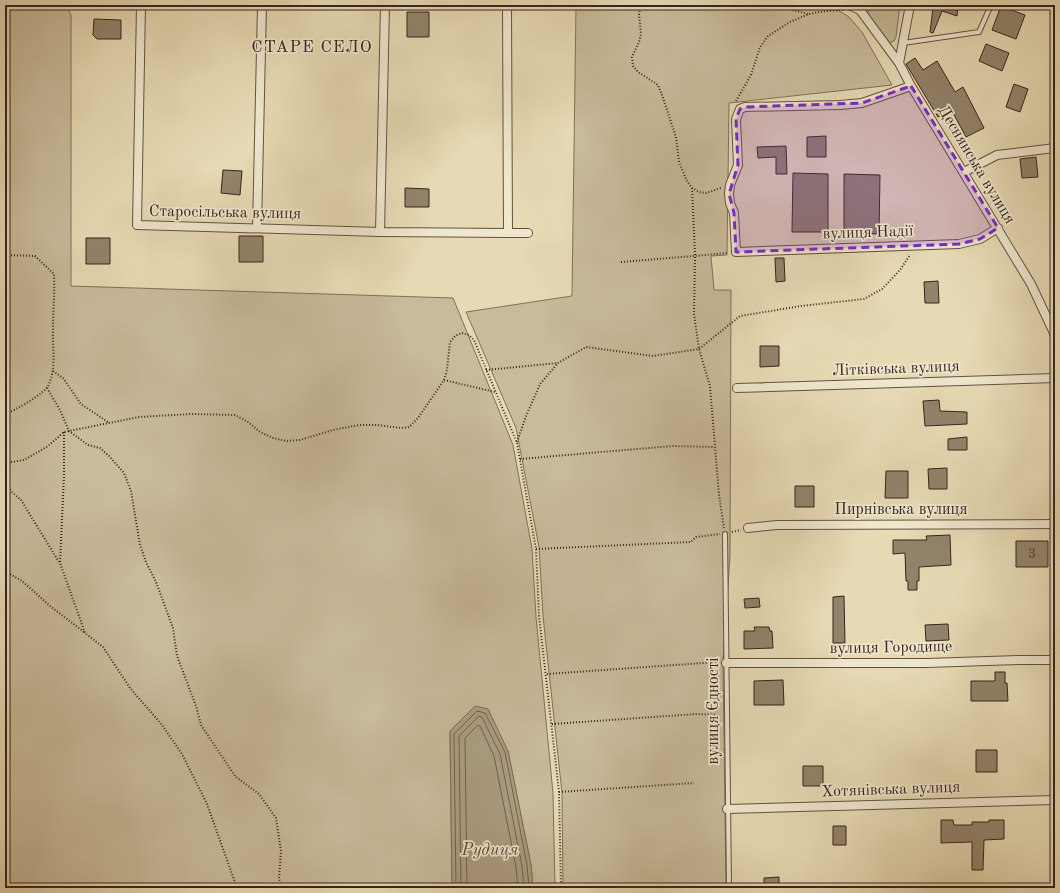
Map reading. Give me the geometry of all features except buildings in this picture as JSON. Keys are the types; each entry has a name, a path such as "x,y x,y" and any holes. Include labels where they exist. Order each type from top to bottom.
{"street":[{"name":"Старосільська вулиця","path":"141,5 137,225 380,232 528,233"},
{"path":"257,228 262,5"},
{"path":"380,232 385,5"},
{"path":"508,5 508,233"},
{"path":"849,5 858,7"},
{"path":"900,63 910,5"},
{"name":"Деснянська вулиця","path":"858,7 900,63 911,86 1031,284 1055,335"},
{"path":"736,252 734,213 730,203 730,185 738,165 736,119 738,105 745,107 840,105 862,103 911,86"},
{"path":"964,172 997,155 1055,148"},
{"name":"вулиця Надії","path":"736,252 959,244 980,239 998,228"},
{"name":"Літківська вулиця","path":"737,388 1055,378"},
{"name":"Пирнівська вулиця","path":"748,528 777,525 1055,524"},
{"name":"вулиця Городище","path":"726,662 927,663 1055,660"},
{"name":"Хотянівська вулиця","path":"727,809 1055,800"}],"lane":[{"path":"858,7 869,5"},
{"path":"903,43 979,32 991,5"},
{"name":"вулиця Єдності","path":"725,534 728,888"}],"path":[{"path":"641,5 639,14 641,34 632,56 634,66 638,72 658,85 676,137 679,162 687,181 692,188 699,192 706,193 730,185"},
{"path":"775,5 809,14"},
{"path":"738,105 751,75 760,47 768,36 790,22 809,14 858,7"},
{"path":"692,188 695,256 694,314 699,349 710,386 714,447 725,534"},
{"path":"517,443 526,416 540,384 558,363 586,347 653,356 699,349 740,316 801,306 864,299 882,289 900,270 916,246"},
{"path":"621,262 736,252"},
{"path":"5,255 35,256 54,274 55,299 53,371 47,388 16,410 5,414"},
{"path":"5,463 24,460 48,446 64,432 139,417 191,414 235,415 248,422 260,432 273,438 286,441 300,440 333,430 359,425 377,425 401,428 409,427 418,418 444,380 447,370 450,342 455,336 462,333 469,335 474,340 517,443 536,549 540,616 559,792 561,888"},
{"path":"486,370 558,363"},
{"path":"53,371 63,378 81,404 108,422"},
{"path":"444,380 495,392"},
{"path":"47,388 60,410 68,431 88,445 100,448 124,473 131,491 140,545 173,628 177,656 196,706 201,725 235,776 259,794 276,818 281,851 279,879 282,888"},
{"path":"60,563 64,476 64,432"},
{"path":"520,459 672,446 714,447"},
{"path":"5,486 21,500 60,563 85,633"},
{"path":"536,549 691,542 696,537 725,534 748,528"},
{"path":"5,570 22,581 50,606 103,647 130,688 162,725 182,754 207,804 237,888"},
{"path":"547,674 726,662"},
{"path":"552,724 697,714 726,716"},
{"path":"559,792 694,783"}],"highlighted area":[{"path":"911,86 998,228 980,239 959,244 736,252 734,213 729,194 738,165 736,119 740,109 745,107 862,103"}],"shaded area":[{"path":"5,5 66,5 71,15 71,286 453,298 513,445 532,549 536,617 553,793 555,888 533,888 531,865 508,751 450,731 452,888 5,888"},
{"path":"576,5 830,5 849,17 862,32 892,85 729,103 727,255 711,256 714,290 731,290 730,556 723,661 726,888 563,888 562,793 543,616 539,547 516,428 466,312 572,296"},
{"path":"871,5 900,5 896,37 894,41 889,43 867,14"}],"water":[{"name":"Рудиця","path":"475,706 488,709 508,751 531,865 533,888 452,888 450,731"}],"district":[{"name":"СТАРЕ СЕЛО","path":"312,47"}]}
